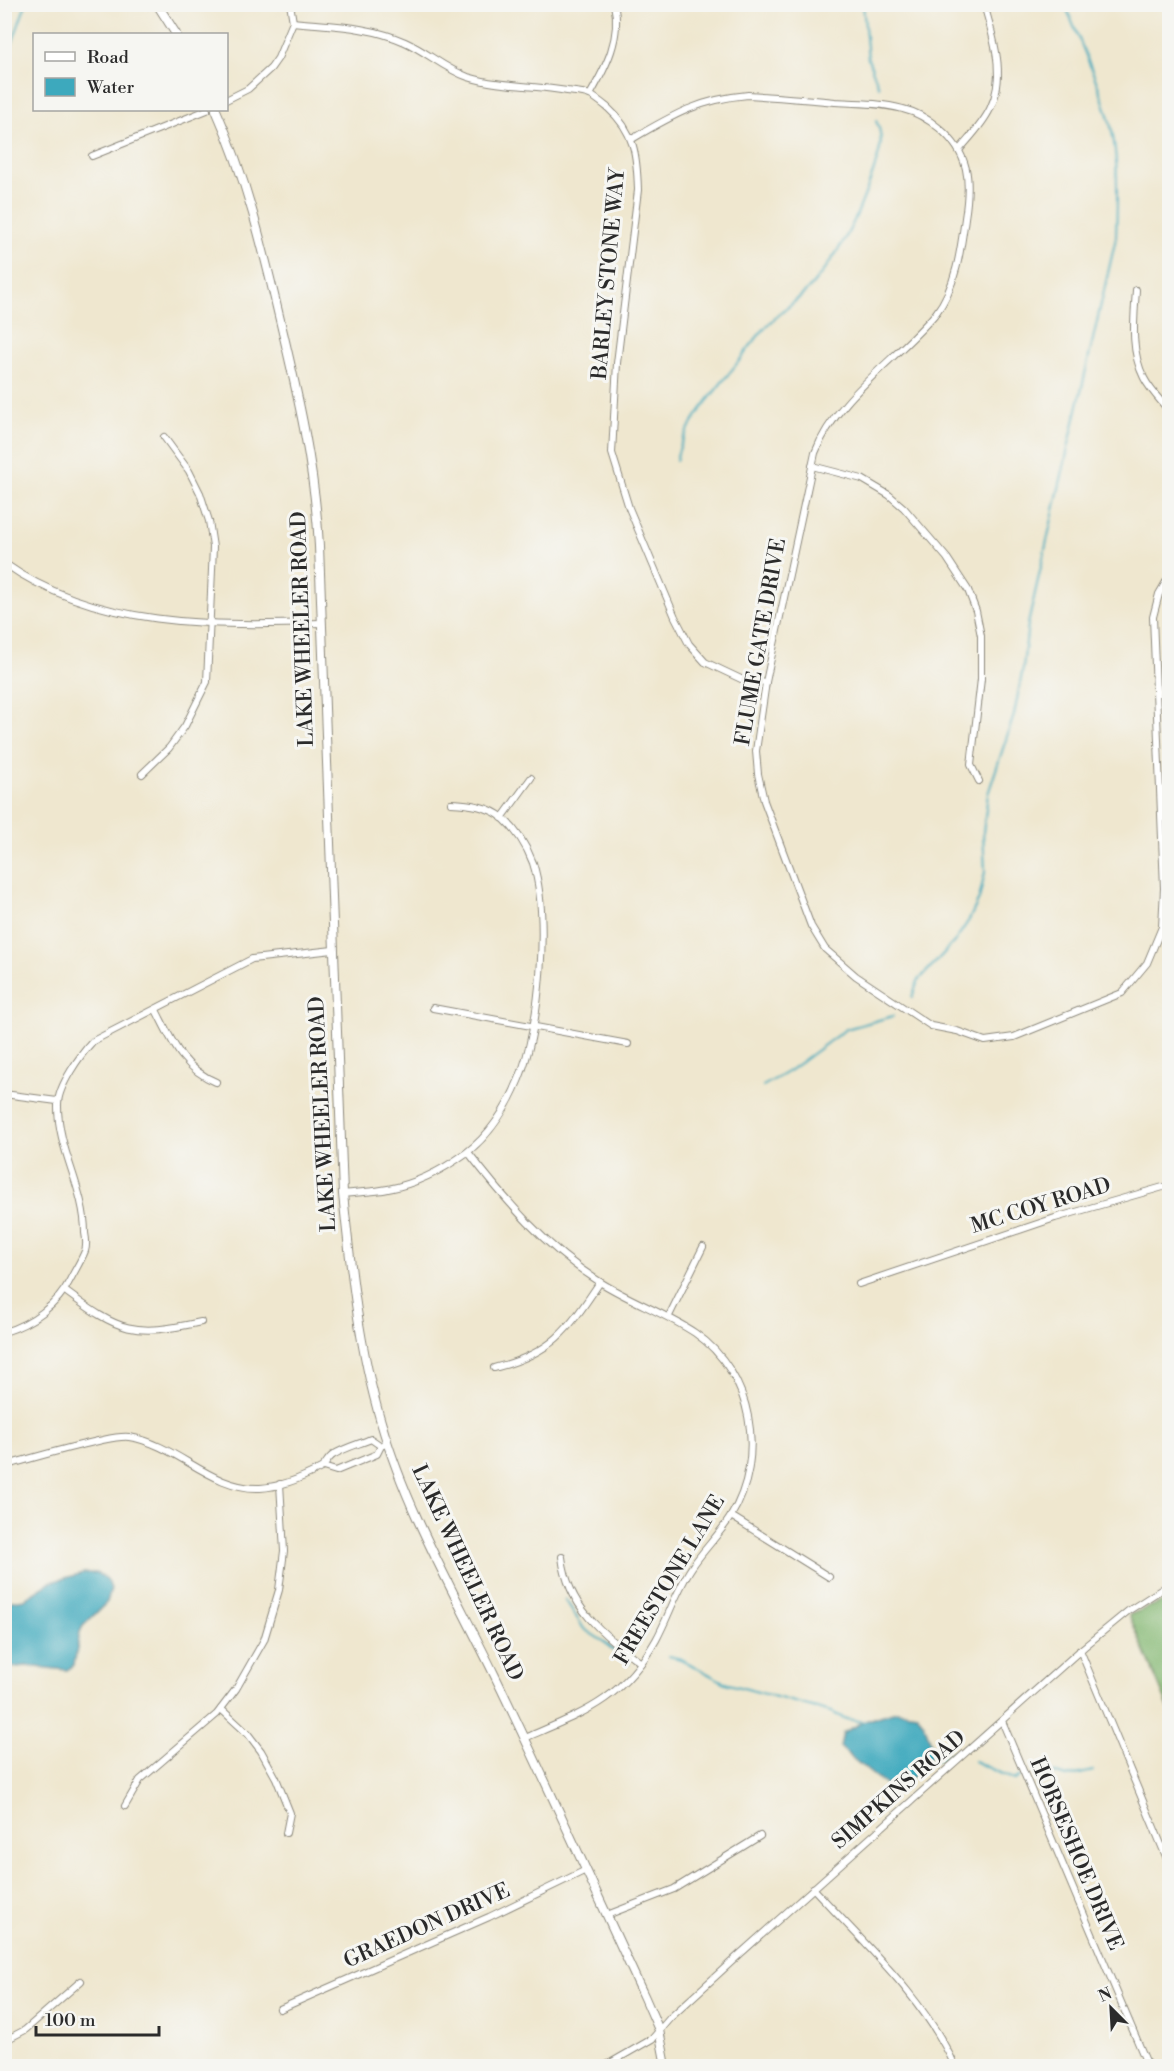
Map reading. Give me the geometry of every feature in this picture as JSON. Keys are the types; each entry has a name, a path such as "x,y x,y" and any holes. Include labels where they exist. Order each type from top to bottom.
{"street":[{"path":"157,4 175,33"},
{"path":"228,99 248,89 271,68 278,58 293,22 290,4"},
{"path":"590,95 603,72 614,41 617,25 614,4"},
{"path":"960,149 990,108 998,78 997,57 984,4"},
{"name":"BARLEY STONE WAY","path":"293,22 370,30 390,36 407,43 450,70 485,82 558,89 590,95 614,114 632,139 637,163 638,190 617,363 612,453 629,508 675,617 689,644 705,662 741,679 766,682"},
{"name":"FLUME GATE DRIVE","path":"632,139 669,117 709,100 748,95 872,104 903,109 923,116 937,126 960,149 966,166 969,182 968,201 947,294 938,310 921,330 832,420 820,438 804,496 766,682 756,751 764,801 812,926 825,949 856,976 930,1026 957,1031 985,1041 1014,1037 1122,993 1147,963 1166,912 1153,618 1159,594 1170,575"},
{"path":"92,156 204,111"},
{"name":"LAKE WHEELER ROAD","path":"216,111 246,190 270,277 294,381 313,479 320,546 343,1194 363,1349 384,1444 607,1915 659,2030 666,2067"},
{"path":"1136,290 1133,334 1137,359 1144,379 1170,412"},
{"path":"142,774 169,748 180,733 207,682 213,547 209,521 200,493 189,471 164,437"},
{"path":"812,466 862,479 889,495 904,508 947,558 968,590 976,611 981,636 981,679 971,765 979,781"},
{"path":"4,563 27,580 79,602 147,617 209,624 322,623"},
{"path":"502,818 531,778"},
{"path":"343,1194 388,1189 412,1182 438,1171 468,1152 494,1122 512,1094 520,1077 534,1027 541,937 537,880 532,862 525,845 502,818 490,810 469,804 451,803"},
{"path":"4,1332 17,1329 40,1315 65,1291 86,1249 86,1223 82,1198 61,1134 57,1101 79,1056 93,1041 252,959 333,950"},
{"path":"433,1008 628,1044"},
{"path":"156,1010 178,1053 202,1076 216,1082"},
{"path":"4,1094 57,1101"},
{"name":"FREESTONE LANE","path":"468,1152 525,1221 600,1282 669,1316 712,1346 735,1377 747,1411 751,1432 750,1463 731,1516 691,1568 641,1663 628,1680 608,1699 525,1738"},
{"name":"MC COY ROAD","path":"859,1284 1055,1218 1170,1185"},
{"path":"669,1316 703,1247"},
{"path":"494,1368 530,1356 560,1336 600,1282"},
{"path":"65,1291 114,1324 138,1331 168,1329 201,1322"},
{"path":"4,1466 84,1444 129,1437 171,1452 222,1481 254,1488 280,1484 323,1467 332,1456 371,1439 384,1444 377,1454 336,1471 323,1467"},
{"path":"125,1806 140,1780 221,1709 236,1689 264,1640 279,1590 284,1551 280,1484"},
{"path":"731,1516 829,1577"},
{"path":"562,1557 564,1572 584,1613 604,1636 641,1663"},
{"name":"SIMPKINS ROAD","path":"605,2067 652,2039 670,2018 813,1888 1080,1650 1128,1611 1170,1584"},
{"path":"1080,1650 1170,1866"},
{"path":"221,1709 248,1734 261,1751 276,1778 290,1813 286,1833"},
{"name":"HORSESHOE DRIVE","path":"1002,1721 1148,2067"},
{"path":"607,1915 674,1889 760,1836"},
{"name":"GRAEDON DRIVE","path":"280,2009 489,1917 586,1870"},
{"path":"813,1888 919,2005 946,2046 955,2067"},
{"path":"4,2041 25,2030 81,1981"}],"green space":[{"path":"1169,1599 1169,1709 1129,1615"}],"water":[{"path":"83,1573 97,1573 108,1581 111,1589 107,1602 80,1632 74,1665 67,1670 26,1666 5,1668 5,1602 25,1599 51,1582"},
{"path":"896,1711 917,1714 924,1724 933,1749 927,1765 900,1786 886,1784 840,1747 843,1733 865,1721"}],"waterway":[{"path":"4,66 26,4"},
{"path":"863,4 868,59 879,87"},
{"path":"912,997 918,981 955,941 979,899 985,872 983,832 988,794 1014,715 1028,624 1116,238 1117,171 1112,131 1097,83 1065,4"},
{"path":"676,461 685,435 711,396 762,331 807,290 840,247 860,208 878,156 881,142 876,121"},
{"path":"763,1086 789,1071 846,1029 893,1016"},
{"path":"565,1599 584,1629 604,1642 629,1664"},
{"path":"669,1656 681,1659 725,1683 831,1712 846,1719 866,1722"},
{"path":"924,1764 927,1765 955,1751"},
{"path":"974,1761 1015,1780 1020,1776"},
{"path":"1035,1767 1066,1777 1093,1771"}]}
